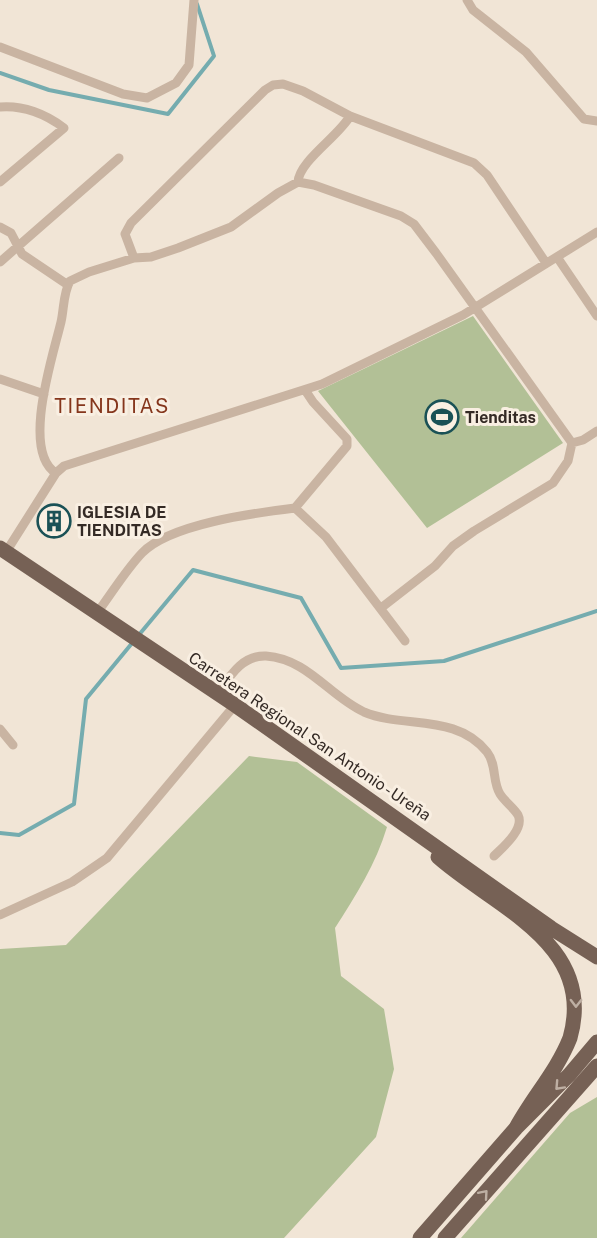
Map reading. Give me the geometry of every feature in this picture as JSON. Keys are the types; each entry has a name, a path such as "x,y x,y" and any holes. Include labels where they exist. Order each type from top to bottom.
{"main road":[{"name":"Carretera Regional San Antonio - Ureña","path":"3,550 218,693 414,829 551,928 597,957"},
{"path":"414,829 423,843 464,879 545,934 558,949 572,976 577,1007 569,1041 516,1128"},
{"path":"420,1238 516,1128 556,1089 597,1042"},
{"path":"446,1238 597,1066"},
{"path":"567,1100 597,1083"}],"street":[{"path":"0,46 123,94 147,98 176,83 189,64 194,0"},
{"path":"467,0 473,10 526,52 584,119 597,121"},
{"path":"134,258 125,234 131,223 266,90 273,85 283,84 303,91 350,116 474,163 487,175 546,263"},
{"path":"0,107 21,108 52,118 64,128 0,182"},
{"path":"298,182 299,176 308,163 345,125 350,116"},
{"path":"0,262 119,158"},
{"path":"56,473 47,468 41,454 44,394 68,285 75,278 134,258 151,257 231,227 278,193 298,182 314,185 401,216 414,224 572,443 568,461 553,483 453,546 435,566 381,608"},
{"path":"0,227 11,233 22,254 68,285"},
{"path":"3,550 56,473 75,460 322,384 475,308 597,232"},
{"path":"557,257 597,316"},
{"path":"0,379 44,394"},
{"path":"97,613 142,553 166,536 243,516 295,508 347,446 347,439 305,390"},
{"path":"572,443 584,440 597,431"},
{"path":"295,508 326,537 405,641"},
{"path":"218,693 239,666 255,657 267,656 303,668 350,704 366,713 439,724 464,733 488,754 494,768 497,787 518,815 518,827 494,856"},
{"path":"0,915 72,882 106,858 235,705"},
{"path":"0,729 13,745"}],"green space":[{"name":"Tienditas","path":"473,316 563,443 427,528 318,391"},
{"path":"249,756 297,762 387,827 371,867 335,928 341,976 384,1009 394,1069 376,1137 284,1238 0,1238 0,949 66,945"},
{"path":"597,1097 597,1238 461,1238 570,1113"}],"building":[{"name":"IGLESIA DE TIENDITAS","path":"50,504 71,516 57,538 37,526"}],"waterway":[{"path":"0,73 49,90 168,114 214,56 197,4"},
{"path":"138,636 193,570 301,598 341,668 444,661 597,611"},
{"path":"0,833 19,835 74,804 86,699 133,642"}],"place":[{"name":"Tienditas","path":"442,417"},
{"name":"IGLESIA DE TIENDITAS","path":"54,521"}],"district":[{"name":"TIENDITAS","path":"112,406"}]}
